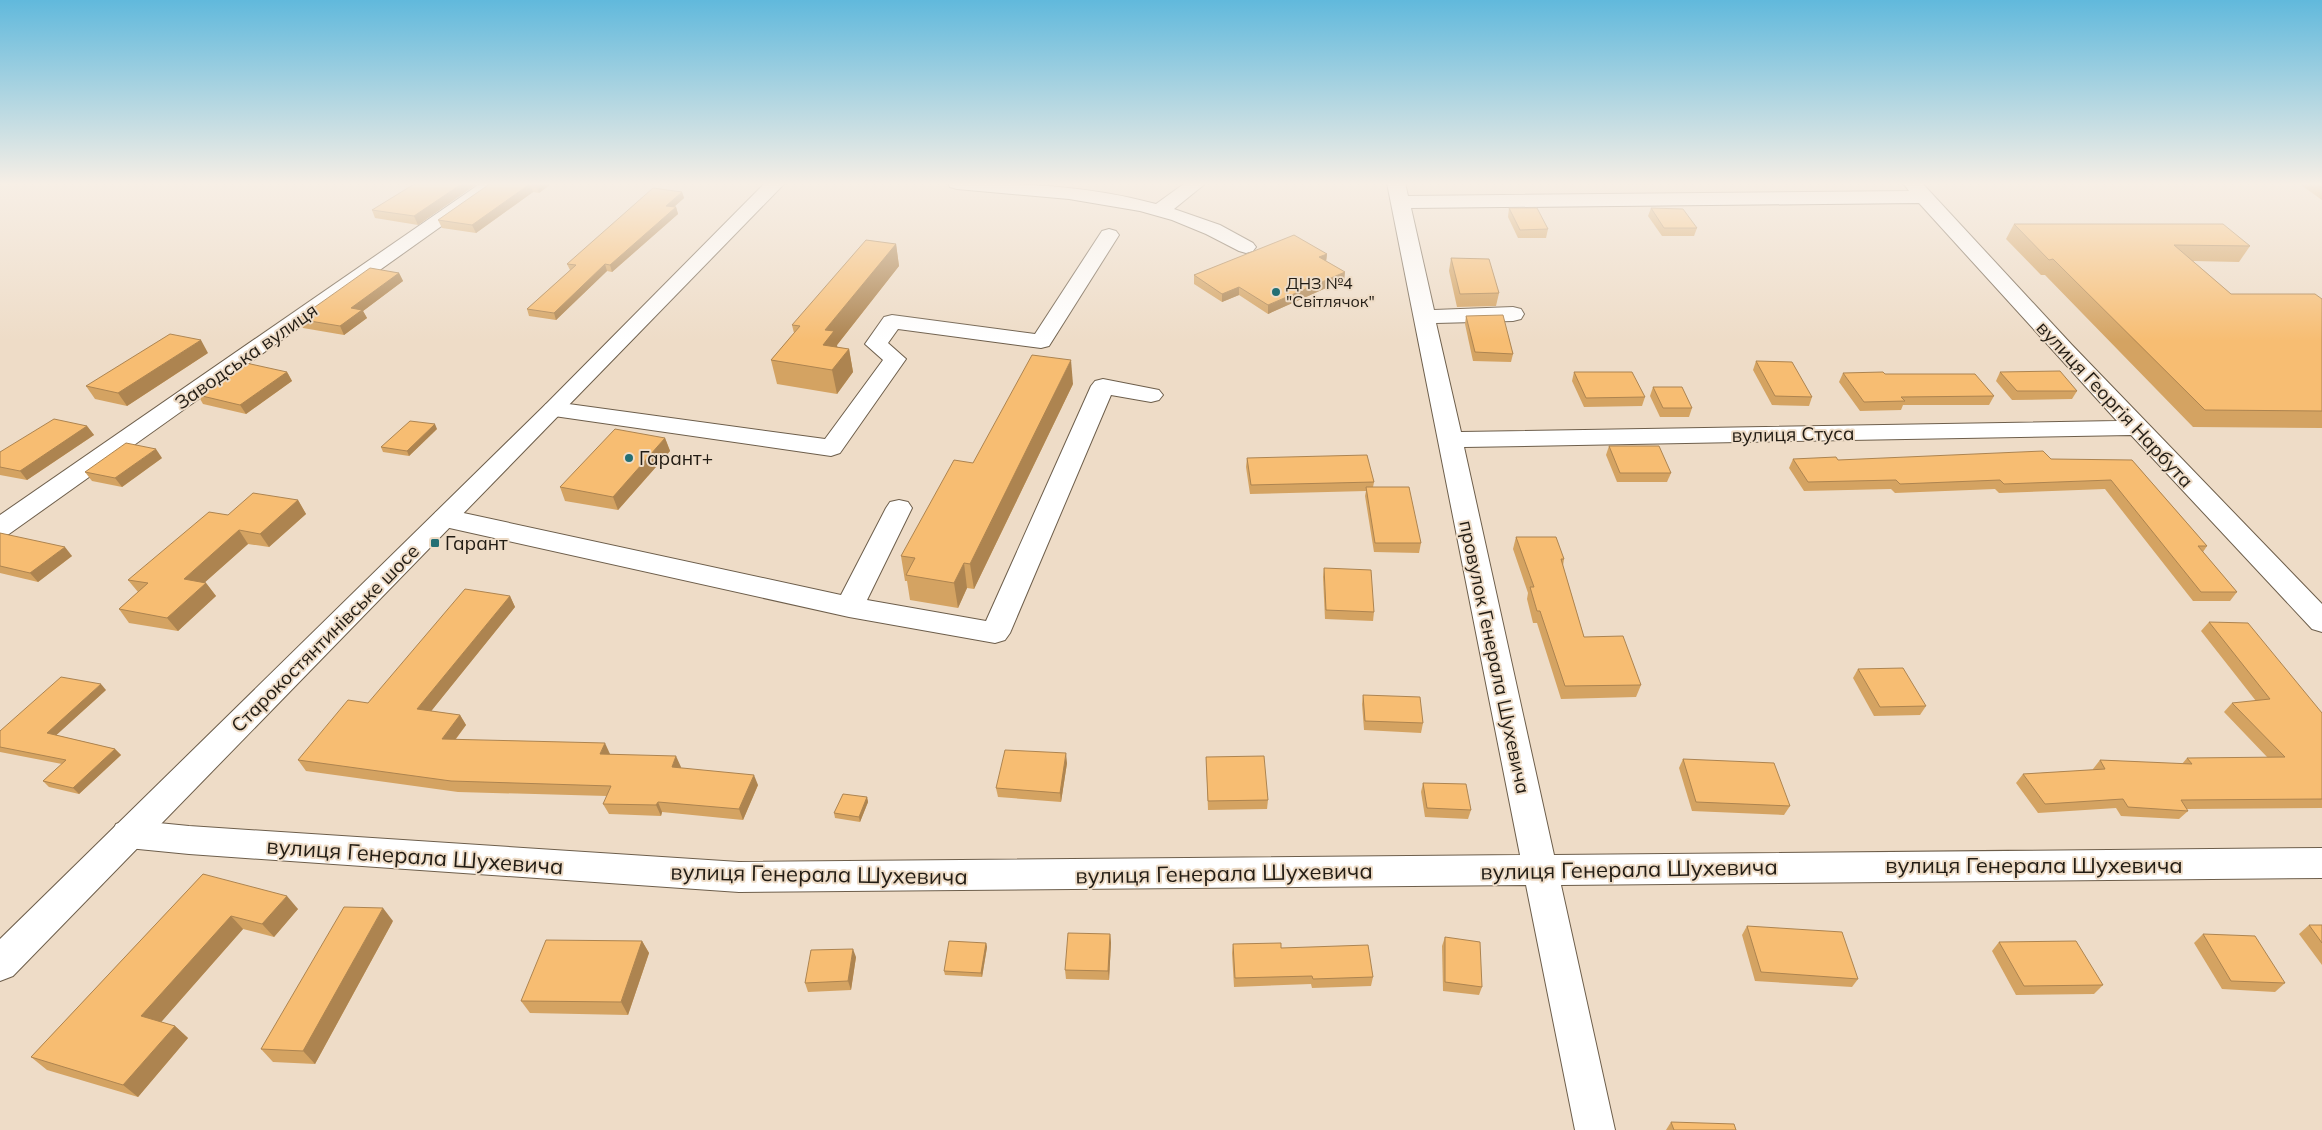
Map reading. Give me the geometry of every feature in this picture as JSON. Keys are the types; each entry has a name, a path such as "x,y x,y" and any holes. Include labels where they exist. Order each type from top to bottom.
{"street":[{"name":"Заводська вулиця","path":"0,528 418,236"},
{"name":"Старокостянтинівське шосе","path":"0,964 724,236"},
{"path":"554,409 831,448 895,358 876,344 892,322 1041,341 1109,236"},
{"path":"1225,236 1246,248"},
{"name":"провулок Генерала Шухевича","path":"1407,236 1595,1130"},
{"name":"вулиця Георгія Нарбута","path":"1960,236 2137,428 2322,622"},
{"path":"1424,317 1512,314"},
{"path":"445,518 849,608 995,632 1103,386 1151,395"},
{"name":"вулиця Стуса","path":"1450,440 2137,428"},
{"path":"849,608 899,508"},
{"name":"вулиця Генерала Шухевича","path":"128,834 198,841 739,877 2322,863"}],"building":[{"path":"599,236 643,236 610,265 605,264 554,313 527,309 576,265 567,264"},
{"path":"1292,236 1327,254 1319,257 1345,272 1268,305 1239,287 1222,294 1194,275"},
{"path":"2025,236 2237,236 2250,246 2174,245 2231,294 2315,294 2322,299 2322,411 2205,410 2053,259 2049,260"},
{"path":"866,240 896,244 825,330 834,331 823,345 849,349 832,370 771,360 800,326 792,325"},
{"path":"1451,258 1489,259 1499,293 1460,294"},
{"path":"370,268 399,273 351,308 362,310 340,326 298,319"},
{"path":"1503,315 1513,354 1475,352 1466,316"},
{"path":"170,334 201,340 118,393 86,386"},
{"path":"1032,355 1071,360 970,564 964,563 954,583 906,575 915,558 901,556 954,460 973,463"},
{"path":"1756,361 1792,362 1812,397 1775,396"},
{"path":"246,363 287,372 240,405 198,395"},
{"path":"2060,371 2077,391 2017,391 2000,372"},
{"path":"1574,372 1632,372 1645,397 1586,398"},
{"path":"1883,372 1885,374 1975,374 1994,396 1901,397 1905,401 1864,402 1843,373"},
{"path":"1653,387 1682,387 1692,408 1663,408"},
{"path":"54,419 87,426 20,471 0,467 0,452"},
{"path":"410,421 435,424 407,451 381,447"},
{"path":"615,429 665,438 613,497 560,487"},
{"path":"126,443 156,449 115,478 85,472"},
{"path":"1609,446 1659,446 1671,473 1620,473"},
{"path":"2043,451 2051,459 2132,460 2207,546 2198,546 2237,592 2201,592 2111,480 2004,484 2000,480 1900,484 1896,480 1808,482 1793,459 1836,457 1838,460"},
{"path":"1367,455 1374,482 1251,485 1247,458"},
{"path":"1366,487 1409,487 1421,543 1375,543"},
{"path":"253,493 298,500 260,534 239,530 184,579 206,583 167,618 119,609 148,583 128,580 209,512 228,515"},
{"path":"0,533 65,547 30,573 0,566"},
{"path":"1516,537 1556,537 1564,559 1561,559 1584,637 1623,636 1641,685 1565,686 1540,611 1537,611 1530,587 1534,587"},
{"path":"1324,568 1371,570 1374,612 1326,610"},
{"path":"465,589 510,596 417,709 460,715 442,739 605,743 600,754 676,756 672,767 754,775 739,809 658,802 656,805 603,804 611,786 451,781 298,760 348,700 368,703"},
{"path":"2209,622 2248,623 2322,713 2322,799 2181,800 2188,811 2128,807 2123,799 2045,804 2023,774 2105,769 2100,760 2192,764 2187,758 2285,757 2232,703 2270,699"},
{"path":"1903,668 1926,706 1880,707 1858,669"},
{"path":"61,677 101,684 47,733 115,749 73,788 43,781 66,760 0,747 0,731"},
{"path":"1363,695 1420,697 1423,723 1365,721"},
{"path":"1005,750 1066,753 1060,793 996,788"},
{"path":"1264,756 1268,800 1208,801 1206,757"},
{"path":"1683,759 1774,763 1790,806 1696,802"},
{"path":"1423,783 1466,784 1471,810 1427,808"},
{"path":"843,794 867,797 859,817 834,813"},
{"path":"203,874 287,896 262,924 231,916 141,1016 175,1026 123,1085 31,1057"},
{"path":"344,907 383,908 303,1051 261,1049"},
{"path":"2309,925 2322,925 2322,943"},
{"path":"1747,926 1842,932 1858,979 1761,972"},
{"path":"1068,933 1110,934 1108,971 1065,970"},
{"path":"2203,934 2255,936 2285,983 2231,981"},
{"path":"1445,937 1480,942 1482,987 1445,982"},
{"path":"546,940 642,941 621,1002 521,1001"},
{"path":"949,941 986,943 981,973 944,971"},
{"path":"2076,941 2103,985 2024,986 1999,942"},
{"path":"1281,943 1281,948 1368,945 1373,977 1313,979 1312,976 1235,978 1233,944"},
{"path":"853,949 848,981 805,983 811,950"},
{"path":"1671,1122 1734,1124 1736,1130 1674,1130"}],"place":[{"name":"ДНЗ №4 \"Світлячок\"","path":"1276,292"},
{"name":"Гарант+","path":"629,458"},
{"name":"Гарант","path":"435,543"}]}
